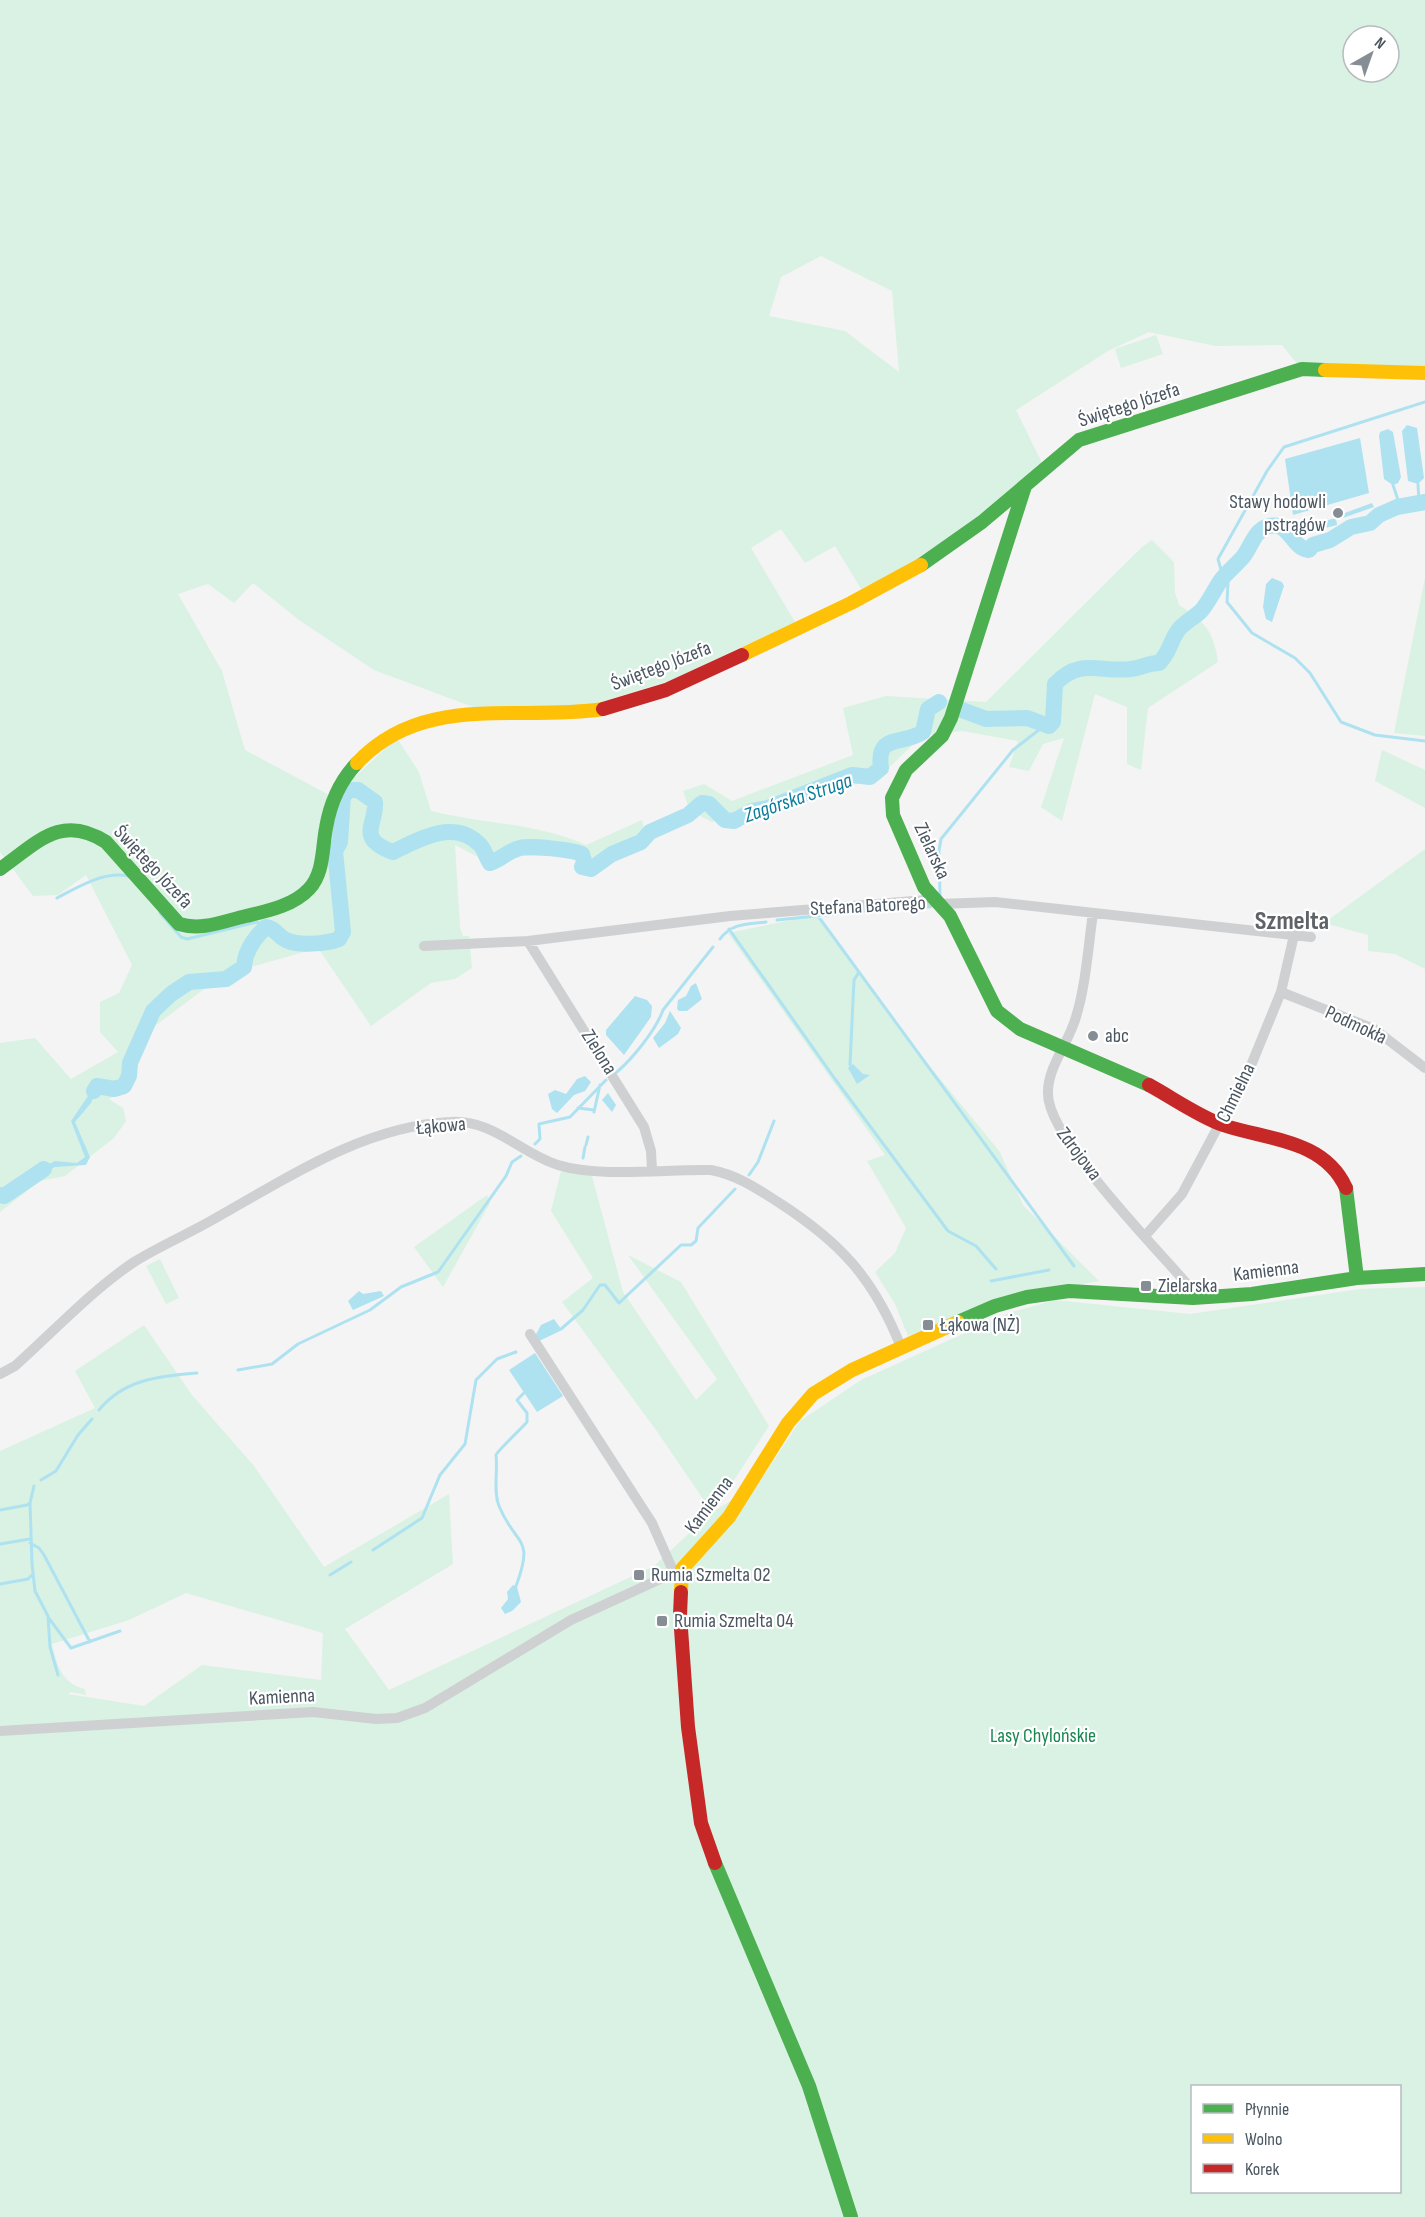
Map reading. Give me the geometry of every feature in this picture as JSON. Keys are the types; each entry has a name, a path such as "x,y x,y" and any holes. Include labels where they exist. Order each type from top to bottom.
{"street":[{"name":"Świętego Józefa","path":"0,869 42,839 58,831 81,828 93,832 106,842 178,924 202,926 276,908 302,894 319,872 331,803 346,774 395,733 431,719 475,710 550,712 613,707 680,684 861,598 911,570 950,546 1026,486 1079,440 1302,369 1425,373"},
{"name":"Zielarska","path":"1026,486 951,718 942,736 906,770 896,786 892,798 893,815 924,887 950,916 997,1011 1020,1029 1132,1076 1221,1124 1309,1148 1326,1160 1341,1177 1348,1194 1357,1278"},
{"name":"Stefana Batorego","path":"424,946 528,941 669,922 818,907 926,900 938,904 995,902 1311,937"},
{"name":"Zdrojowa","path":"1093,913 1083,988 1076,1019 1050,1076 1048,1094 1057,1126 1066,1143 1187,1284 1193,1298"},
{"name":"Chmielna","path":"1145,1236 1182,1194 1252,1063 1281,992 1294,935"},
{"name":"Zielona","path":"528,941 639,1117 651,1151 652,1170"},
{"name":"Podmokła","path":"1281,992 1374,1029 1425,1068"},
{"name":"Łąkowa","path":"0,1374 15,1366 91,1296 134,1263 288,1177 388,1132 450,1122 474,1123 557,1164 587,1170 711,1170 730,1174 790,1210 844,1251 865,1278 890,1320 901,1347"},
{"name":"Kamienna","path":"0,1731 313,1713 376,1719 397,1718 425,1708 571,1620 678,1571 729,1517 788,1423 804,1403 825,1386 901,1347 995,1306 1042,1294 1089,1290 1193,1298 1252,1294 1357,1278 1425,1274"},
{"path":"530,1334 652,1523 678,1571 687,1716 693,1777 701,1823 809,2086 851,2217"}],"green space":[{"path":"0,0 1425,0 1425,370 1299,366 1282,345 1215,346 1149,332 1108,351 1016,410 1043,465 950,540 905,568 861,589 835,546 805,563 781,529 751,548 795,622 672,680 591,705 473,707 374,670 299,620 253,583 234,603 208,584 178,594 222,671 245,750 333,797 397,738 419,772 431,811 548,832 586,845 642,820 644,828 625,852 590,865 569,856 514,856 504,865 487,868 478,857 455,845 460,928 463,936 469,936 472,968 455,979 431,983 371,1026 318,948 223,975 144,1034 134,1083 109,1099 123,1108 126,1121 114,1138 65,1176 40,1181 0,1212 0,1043 35,1038 71,1079 118,1052 100,1032 100,1002 119,993 132,965 86,875 58,895 33,896 0,852","holes":["821,256 892,291 899,372 845,331 769,316 781,277"]},
{"path":"1156,335 1163,354 1121,368 1115,349"},
{"path":"1152,540 1174,562 1175,593 1179,605 1196,616 1207,628 1214,643 1218,662 1148,708 1141,770 1127,764 1127,707 1095,694 1062,821 1041,807 1064,738 1043,744 1029,771 1009,767 1018,741 962,731 922,736 878,778 712,822 690,811 683,791 704,784 732,801 853,755 843,708 886,696 986,702 1142,547"},
{"path":"1425,578 1425,736 1394,733"},
{"path":"1382,750 1425,770 1425,808 1375,781"},
{"path":"1425,849 1425,969 1395,954 1368,951 1368,935 1324,923"},
{"path":"816,915 900,1030 1000,1152 1023,1205 1099,1281 994,1301 908,1336 895,1304 875,1272 895,1253 906,1228 867,1161 885,1155 728,933"},
{"name":"Lasy Chylońskie","path":"561,1171 592,1176 623,1292 696,1400 717,1379 628,1255 681,1282 769,1426 714,1511 758,1484 800,1421 861,1380 1009,1313 1055,1300 1190,1314 1360,1289 1425,1287 1425,2217 0,2217 0,1451 95,1408 75,1371 144,1325 192,1395 254,1466 324,1567 449,1494 453,1564 345,1629 389,1690 654,1566 712,1512 656,1430 562,1302 593,1278 551,1211","holes":["186,1593 323,1633 321,1680 202,1665 144,1706 68,1694 71,1692 86,1695 85,1689 71,1683 66,1678 56,1659 52,1644 129,1620"]},
{"path":"487,1195 490,1203 443,1287 414,1247"},
{"path":"160,1259 179,1298 166,1304 146,1266"}],"water":[{"path":"1407,425 1417,428 1424,478 1418,484 1408,481 1402,431"},
{"path":"1388,429 1393,432 1401,477 1398,483 1393,485 1384,479 1379,436 1380,432"},
{"path":"1360,438 1369,493 1293,515 1285,459"},
{"path":"1372,503 1374,507 1343,518 1342,514"},
{"path":"1336,518 1337,525 1302,534 1301,527"},
{"path":"1272,578 1282,582 1284,586 1272,622 1266,619 1263,607 1266,584"},
{"path":"696,983 702,999 687,1011 679,1011 677,1009 678,1000 686,996 691,986"},
{"path":"635,996 647,1000 652,1006 651,1017 624,1055 606,1035 606,1030"},
{"path":"670,1011 681,1028 678,1034 659,1048 653,1038 665,1023"},
{"path":"853,1064 863,1074 870,1075 857,1084 848,1068"},
{"path":"585,1076 591,1082 585,1091 574,1095 557,1113 552,1109 548,1094 555,1090 566,1094 577,1079"},
{"path":"97,1083 114,1086 114,1091 97,1089 91,1103 75,1122 90,1157 86,1165 55,1167 27,1182 24,1178 55,1161 77,1163 85,1157 71,1121"},
{"path":"608,1093 616,1105 612,1112 602,1100"},
{"path":"359,1291 363,1294 381,1291 384,1296 353,1310 348,1301"},
{"path":"554,1319 561,1329 538,1340 535,1336 541,1325"},
{"path":"535,1353 563,1396 537,1412 509,1370"},
{"path":"513,1585 517,1587 521,1602 505,1614 501,1608 508,1599 507,1592"}],"waterway":[{"path":"1425,402 1284,447 1267,471 1218,559 1223,577 1228,582 1227,602 1252,633 1295,658 1310,673 1341,722 1375,735 1425,741"},
{"path":"1418,484 1419,502"},
{"path":"1393,485 1400,506"},
{"name":"Zagórska Struga","path":"962,710 986,719 1027,718 1049,726 1053,722 1055,684 1064,676 1082,668 1120,670 1159,663 1179,629 1207,604 1221,580 1243,557 1257,534 1264,528 1282,527 1298,545 1309,550 1313,545 1330,540 1351,527 1370,523 1379,515 1397,507 1425,502"},
{"name":"Zagórska Struga","path":"94,1091 97,1086 114,1089 124,1086 129,1076 130,1063 153,1011 171,994 189,982 226,979 244,967 251,945 266,927 291,942 305,944 339,939 343,932 335,851 340,842 343,796 349,790 358,790 375,802 371,836 381,847 393,852 435,834 458,833 468,836 480,845 490,863 525,847 582,854 584,861 582,867 591,869 612,854 641,842 650,832 688,815 702,803 709,804 725,820 734,821 752,811 768,808 852,775 870,777 881,768 880,757 886,745 923,732 928,709 939,702"},
{"path":"940,896 941,839 1013,750 1044,726"},
{"path":"57,898 101,878 128,876"},
{"path":"880,909 930,907"},
{"path":"853,912 875,910"},
{"path":"160,913 181,937 187,939 257,922 266,927"},
{"path":"777,920 845,913"},
{"path":"818,916 1074,1266"},
{"path":"720,939 735,927 766,922"},
{"path":"729,929 835,1079 948,1231 976,1246 996,1269"},
{"path":"617,1072 643,1043 663,1010 713,947"},
{"path":"850,1065 854,980 859,972"},
{"path":"535,1144 540,1139 539,1124 570,1117 606,1080"},
{"path":"594,1112 600,1085"},
{"path":"578,1108 594,1110"},
{"path":"749,1175 758,1162 774,1121"},
{"path":"586,1145 588,1137"},
{"path":"583,1158 585,1147"},
{"path":"238,1370 272,1364 298,1344 370,1310 401,1287 438,1272 506,1176 512,1162 521,1156"},
{"name":"Zagórska Struga","path":"0,1195 4,1196 44,1169"},
{"path":"538,1340 561,1329 583,1310 600,1285 605,1285 619,1303 681,1245 691,1245 696,1241 698,1228 735,1189"},
{"path":"991,1281 1049,1270"},
{"path":"373,1550 422,1518 440,1475 465,1444 476,1380 497,1359 516,1352"},
{"path":"99,1410 131,1385 156,1378 197,1373"},
{"path":"516,1586 524,1558 523,1550 497,1500 496,1455 527,1422 527,1413 517,1400 524,1393"},
{"path":"41,1480 56,1471 78,1435 92,1419"},
{"path":"0,1510 30,1503 34,1486"},
{"path":"30,1503 35,1591 48,1616 50,1647 58,1675"},
{"path":"0,1544 30,1539"},
{"path":"30,1543 39,1548 44,1555 90,1642"},
{"path":"330,1575 351,1562"},
{"path":"0,1584 28,1579 32,1575"},
{"path":"48,1617 71,1648 120,1631"}],"traffic: fast":[{"path":"921,565 982,522 1079,440 1302,369 1325,370"},
{"path":"1025,486 951,718 942,736 906,770 892,798 893,815 924,887 950,916 997,1011 1020,1029 1149,1085"},
{"path":"0,869 38,841 62,831 76,830 106,842 179,924 205,926 271,910 303,895 314,883 322,860 330,810 341,785 357,763"},
{"path":"1346,1188 1357,1278"},
{"path":"958,1322 995,1306 1027,1297 1069,1291 1193,1298 1252,1294 1357,1278 1425,1274"},
{"path":"715,1863 809,2086 851,2217"}],"traffic: slow":[{"path":"1325,370 1425,373"},
{"path":"742,655 851,603 921,565"},
{"path":"357,763 383,741 411,726 441,718 473,714 603,709"},
{"path":"681,1592 682,1569 729,1517 788,1423 813,1394 852,1370 958,1322"}],"traffic: jam":[{"path":"603,709 666,690 742,655"},
{"path":"1149,1085 1195,1112 1223,1125 1309,1150 1336,1172 1346,1188"},
{"path":"681,1592 680,1615 688,1727 701,1823 715,1863"}],"place":[{"name":"Stawy hodowli pstrągów","path":"1338,513"},
{"name":"abc","path":"1093,1036"},
{"name":"Zielarska","path":"1146,1286"},
{"name":"Łąkowa (NŻ)","path":"928,1325"},
{"name":"Rumia Szmelta 02","path":"639,1575"},
{"name":"Rumia Szmelta 04","path":"662,1621"}],"district":[{"name":"Szmelta","path":"1292,921"}]}
